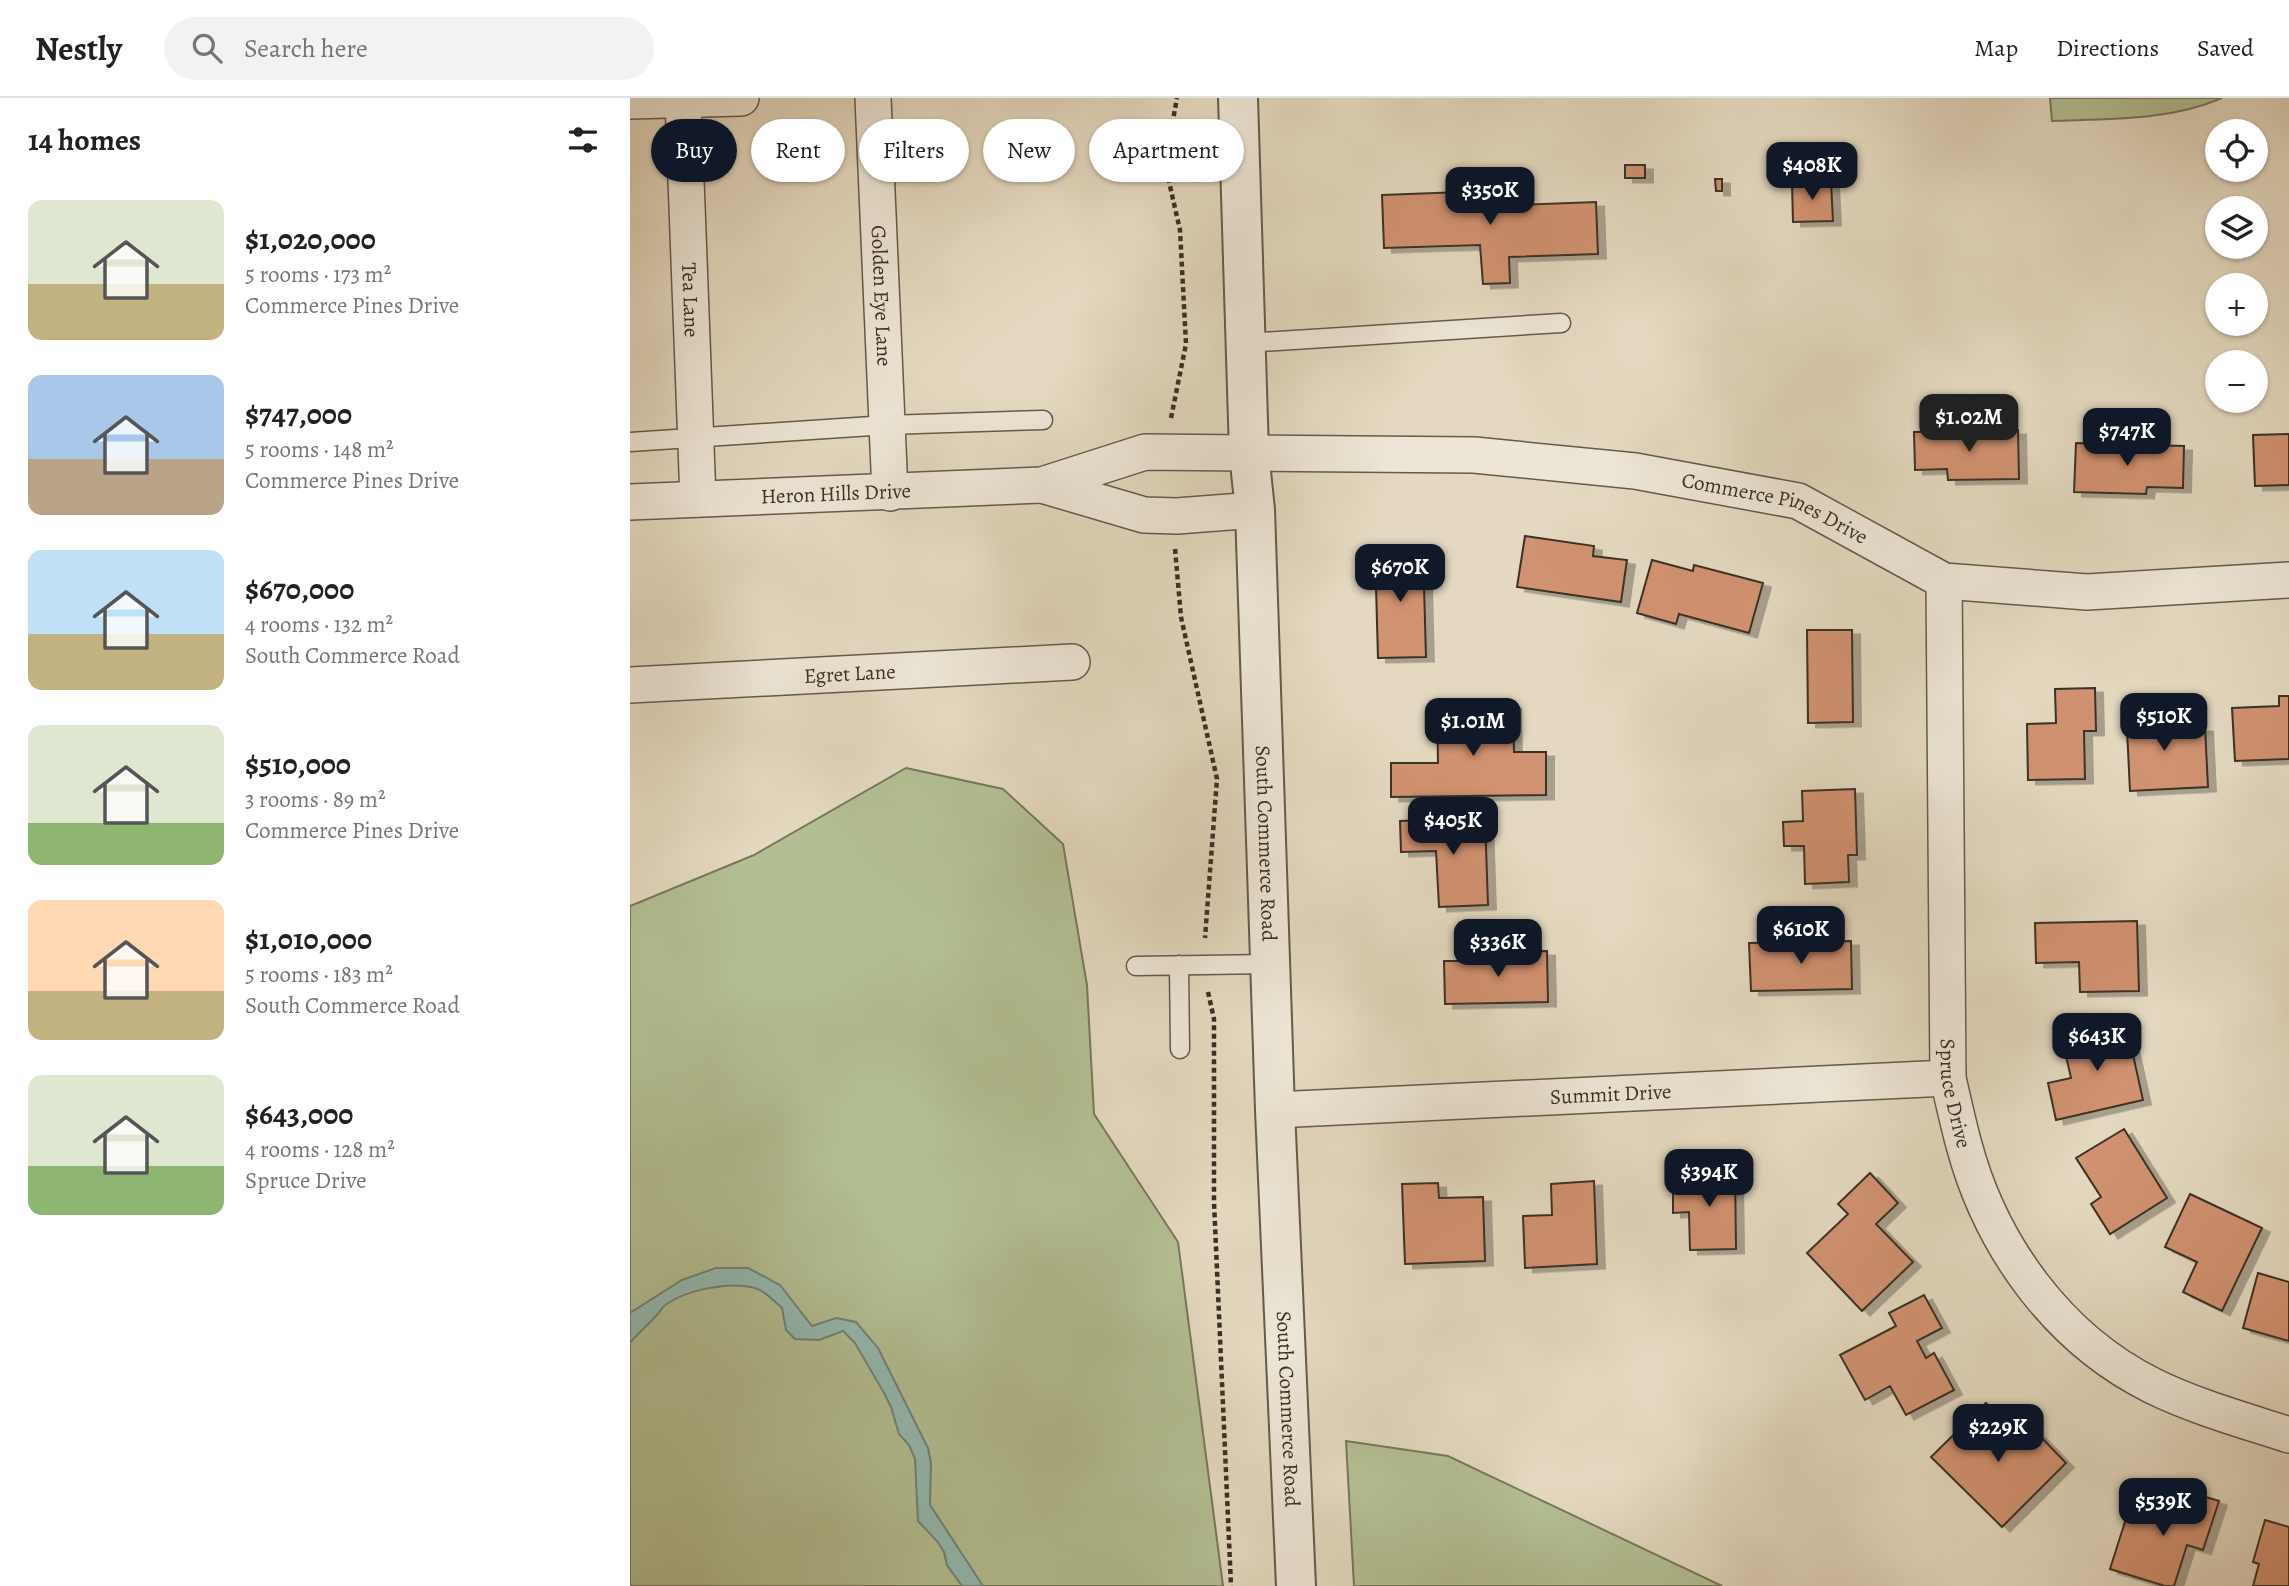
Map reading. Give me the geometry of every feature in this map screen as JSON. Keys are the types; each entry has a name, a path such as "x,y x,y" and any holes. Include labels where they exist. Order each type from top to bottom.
{"street":[{"path":"630,101 741,98"},
{"name":"Golden Eye Lane","path":"873,98 890,493"},
{"name":"South Commerce Road","path":"1238,98 1249,453 1255,510 1275,1110 1296,1586"},
{"name":"Tea Lane","path":"683,100 698,499"},
{"name":"Heron Hills Drive","path":"630,502 1042,485 1146,452 1249,453"},
{"name":"Commerce Pines Drive","path":"1249,453 1474,455 1635,471 1798,501 1944,581 2087,592 2289,580"},
{"name":"Heron Hills Drive","path":"1042,485 1144,515 1177,516 1255,510"},
{"name":"Spruce Drive","path":"1944,581 1948,1078 1964,1148 1987,1207 2011,1255 2034,1288 2070,1329 2105,1356 2151,1385 2189,1402 2289,1435"},
{"name":"Egret Lane","path":"630,685 1072,662"},
{"name":"Summit Drive","path":"1275,1110 1948,1078"}],"lane":[{"path":"1246,343 1561,323"},
{"path":"630,442 887,425 1043,420"},
{"path":"1136,966 1270,964"},
{"path":"1179,965 1180,1049"}],"path":[{"path":"1175,452 1171,420 1186,344 1180,230 1165,164 1177,98"},
{"path":"1177,516 1175,547 1181,617 1217,779 1203,966 1214,1019 1214,1202 1231,1586"}],"green space":[{"path":"2050,98 2222,98 2202,106 2160,115 2052,121"},
{"path":"906,768 1003,789 1063,844 1087,985 1094,1114 1178,1242 1223,1586 630,1586 630,906 754,855"},
{"path":"1346,1441 1448,1456 1722,1586 1354,1586"}],"water":[{"path":"716,1268 748,1268 780,1285 812,1326 836,1318 856,1322 878,1348 928,1448 931,1463 930,1505 983,1586 962,1586 947,1565 944,1552 937,1541 918,1521 915,1459 909,1445 899,1434 884,1393 855,1343 843,1331 819,1340 795,1339 786,1330 782,1308 764,1292 742,1286 719,1286 675,1299 630,1343 630,1313 682,1280"}],"building":[{"path":"1625,165 1645,165 1645,178 1625,178"},
{"path":"1715,179 1722,179 1722,191 1716,191"},
{"path":"1831,182 1833,221 1793,222 1792,183"},
{"path":"1516,190 1517,205 1596,202 1598,254 1509,257 1510,283 1483,284 1480,245 1384,248 1382,195"},
{"path":"2018,430 2019,479 1948,480 1947,469 1915,470 1914,432"},
{"path":"2289,434 2289,485 2255,486 2253,435"},
{"path":"2076,443 2184,446 2183,488 2147,487 2146,494 2074,492"},
{"path":"1525,536 1594,546 1593,556 1627,560 1621,602 1517,587"},
{"path":"1423,550 1426,657 1378,658 1375,551"},
{"path":"1652,560 1693,571 1694,565 1763,583 1749,633 1679,614 1676,624 1637,613"},
{"path":"1807,630 1852,630 1853,722 1808,723"},
{"path":"2095,688 2096,731 2084,731 2085,779 2028,780 2027,724 2056,723 2055,689"},
{"path":"2279,696 2289,696 2289,759 2235,761 2232,708 2279,706"},
{"path":"1437,704 1513,704 1514,752 1546,752 1546,795 1391,797 1391,763 1438,763"},
{"path":"2160,707 2161,729 2205,727 2208,787 2130,791 2126,709"},
{"path":"1855,789 1857,855 1848,855 1849,882 1805,884 1804,846 1784,846 1783,822 1803,821 1802,791"},
{"path":"1485,818 1488,905 1439,907 1436,851 1401,852 1400,821"},
{"path":"2137,921 2139,991 2080,992 2079,962 2036,963 2035,923"},
{"path":"1851,941 1852,989 1751,991 1749,943"},
{"path":"1547,951 1548,1002 1445,1004 1444,961 1474,961 1474,953"},
{"path":"2126,1023 2143,1100 2056,1120 2048,1083 2071,1078 2062,1038"},
{"path":"2124,1129 2167,1198 2110,1234 2091,1204 2101,1197 2076,1158"},
{"path":"1735,1170 1736,1249 1690,1250 1689,1212 1673,1213 1673,1187 1688,1187 1688,1171"},
{"path":"1870,1173 1898,1203 1876,1224 1913,1262 1862,1311 1807,1253 1848,1214 1838,1204"},
{"path":"1594,1181 1597,1264 1525,1268 1523,1216 1552,1215 1551,1184"},
{"path":"1438,1183 1439,1198 1483,1197 1485,1261 1405,1264 1402,1184"},
{"path":"2190,1194 2262,1228 2222,1311 2183,1292 2197,1262 2165,1247"},
{"path":"2258,1273 2289,1282 2289,1341 2243,1328"},
{"path":"1924,1295 1942,1328 1917,1341 1926,1358 1934,1353 1954,1390 1906,1415 1890,1386 1865,1400 1840,1355 1896,1326 1889,1313"},
{"path":"1986,1403 2026,1443 2037,1433 2066,1463 2002,1527 1931,1457"},
{"path":"2179,1489 2219,1501 2203,1550 2187,1545 2174,1586 2165,1586 2110,1569 2131,1503 2170,1515"},
{"path":"2265,1520 2289,1527 2289,1586 2253,1586 2259,1564 2253,1562"}]}
